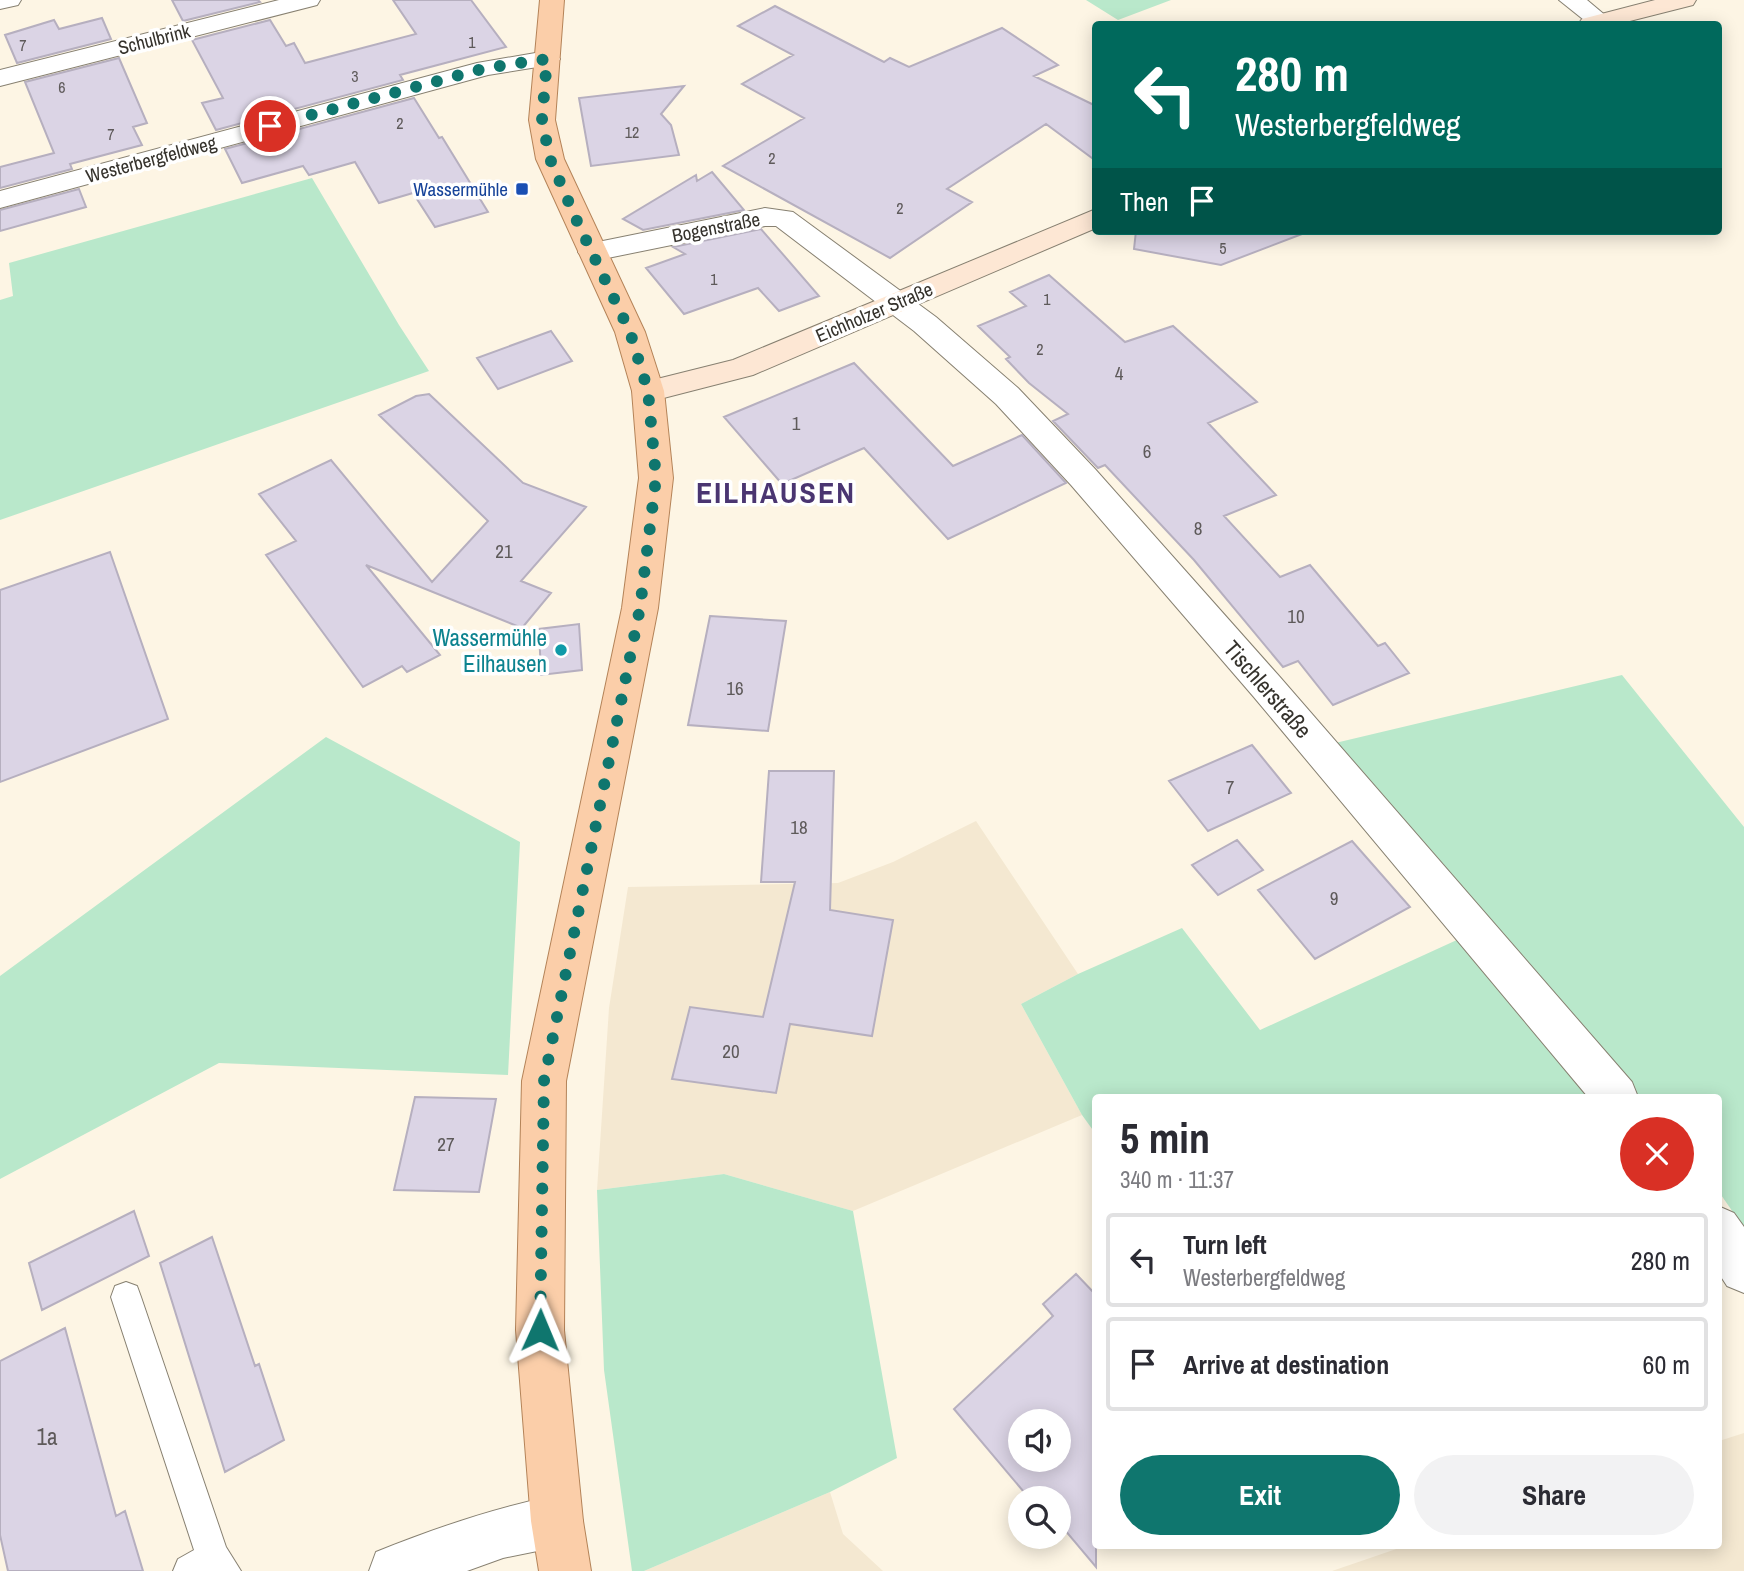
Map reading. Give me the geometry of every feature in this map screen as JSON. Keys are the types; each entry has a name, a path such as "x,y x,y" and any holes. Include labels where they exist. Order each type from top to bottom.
{"main road":[{"path":"552,0 542,120 550,159 630,332 648,391 656,478 640,608 544,1081 540,1330 557,1521 565,1571"}],"street":[{"path":"0,2 9,0"},
{"name":"Schulbrink","path":"0,78 308,0"},
{"path":"1572,0 1593,21"},
{"path":"1603,21 1684,0"},
{"name":"Westerbergfeldweg","path":"0,200 486,68 547,59"},
{"name":"Bogenstraße","path":"593,253 765,217 783,218 897,303"},
{"name":"Eichholzer Straße","path":"648,391 742,368 1092,219"},
{"name":"Tischlerstraße","path":"897,303 1007,396 1083,477 1266,686 1613,1094"},
{"path":"1722,1235 1744,1269"},
{"path":"395,1571 503,1532 557,1521"}],"lane":[{"path":"127,1297 209,1566"}],"shaded area":[{"path":"976,821 1078,974 1021,1004 1082,1115 853,1211 724,1174 597,1190 609,1008 628,887 838,883 893,862"},
{"path":"1744,1433 1744,1571 1332,1571 1396,1549 1722,1549 1722,1440"},
{"path":"830,1492 843,1534 883,1571 644,1571"}],"green space":[{"path":"1086,0 1171,0 1118,20"},
{"path":"312,178 429,371 0,520 0,300 13,296 9,263"},
{"path":"1622,675 1744,827 1744,1228 1722,1196 1722,1094 1634,1094 1331,744"},
{"path":"326,737 520,842 508,1075 219,1063 0,1179 0,976"},
{"path":"1182,928 1260,1030 1459,939 1591,1094 1092,1094 1092,1129 1021,1004 1078,974"},
{"path":"724,1174 853,1211 897,1458 830,1492 644,1571 632,1571 604,1370 597,1190"}],"building":[{"path":"172,0 258,0 260,2 183,21"},
{"path":"393,0 471,0 506,47 400,75 403,80 216,130 202,103 223,98 192,40 270,20 286,46 294,43 305,63 416,34"},
{"path":"775,6 884,62 890,58 909,67 1002,28 1058,65 1034,76 1092,104 1092,158 1046,124 947,189 972,202 890,258 723,166 804,118 742,84 793,55 738,26"},
{"path":"102,18 111,39 17,63 5,35 54,20 59,29"},
{"path":"119,58 147,123 133,127 142,145 70,164 72,169 0,188 0,167 54,153 25,82"},
{"path":"684,86 661,114 671,125 679,155 591,166 579,98"},
{"path":"414,98 439,138 442,137 488,212 435,227 413,193 379,203 355,162 309,175 303,166 242,183 225,149"},
{"path":"712,172 744,210 643,230 623,219 696,175 697,181"},
{"path":"79,189 86,207 0,231 0,210"},
{"path":"761,229 819,296 779,311 758,288 684,314 646,268 685,254 673,247"},
{"path":"1136,235 1299,235 1221,265 1134,249"},
{"path":"1049,275 1125,342 1173,326 1257,402 1208,423 1276,495 1224,516 1280,577 1310,565 1378,646 1385,643 1409,673 1333,705 1298,661 1283,667 1194,560 1105,465 1098,468 1053,421 1068,414 1029,383 1006,359 1010,357 978,326 1026,306 1010,292"},
{"path":"551,331 572,361 498,389 477,358"},
{"path":"854,363 953,466 1022,435 1066,483 948,539 864,448 782,484 724,417"},
{"path":"429,394 523,483 586,507 521,581 551,593 522,628 366,565 440,655 407,672 402,666 363,687 266,555 296,541 259,494 331,460 432,582 488,521 379,415 416,396"},
{"path":"110,552 168,719 0,782 0,590"},
{"path":"710,616 786,621 768,731 688,725"},
{"name":"Wassermühle Eilhausen","path":"579,624 582,670 541,675 539,629"},
{"path":"1252,745 1291,793 1208,831 1169,781"},
{"path":"769,771 834,771 830,910 893,920 872,1036 790,1024 776,1093 672,1079 690,1007 763,1017 795,882 761,882"},
{"path":"1237,840 1263,870 1218,895 1192,865"},
{"path":"1352,841 1410,907 1315,959 1258,890"},
{"path":"415,1097 496,1099 479,1192 394,1190"},
{"path":"134,1211 149,1256 42,1310 29,1263"},
{"path":"212,1237 255,1366 259,1364 284,1440 225,1472 160,1263"},
{"path":"1076,1274 1092,1291 1092,1549 1096,1549 1096,1567 1071,1537 1071,1486 1019,1486 954,1409 1053,1316 1043,1304"},
{"path":"65,1328 116,1516 125,1511 143,1571 8,1571 0,1535 0,1361"}],"place":[{"name":"Wassermühle","path":"522,189"},
{"name":"Wassermühle Eilhausen","path":"561,650"}],"district":[{"name":"EILHAUSEN","path":"776,492"}],"route":[{"path":"270,126 486,68 547,59 542,120 550,159 630,332 648,391 656,478 640,608 544,1081 540,1330"}]}
